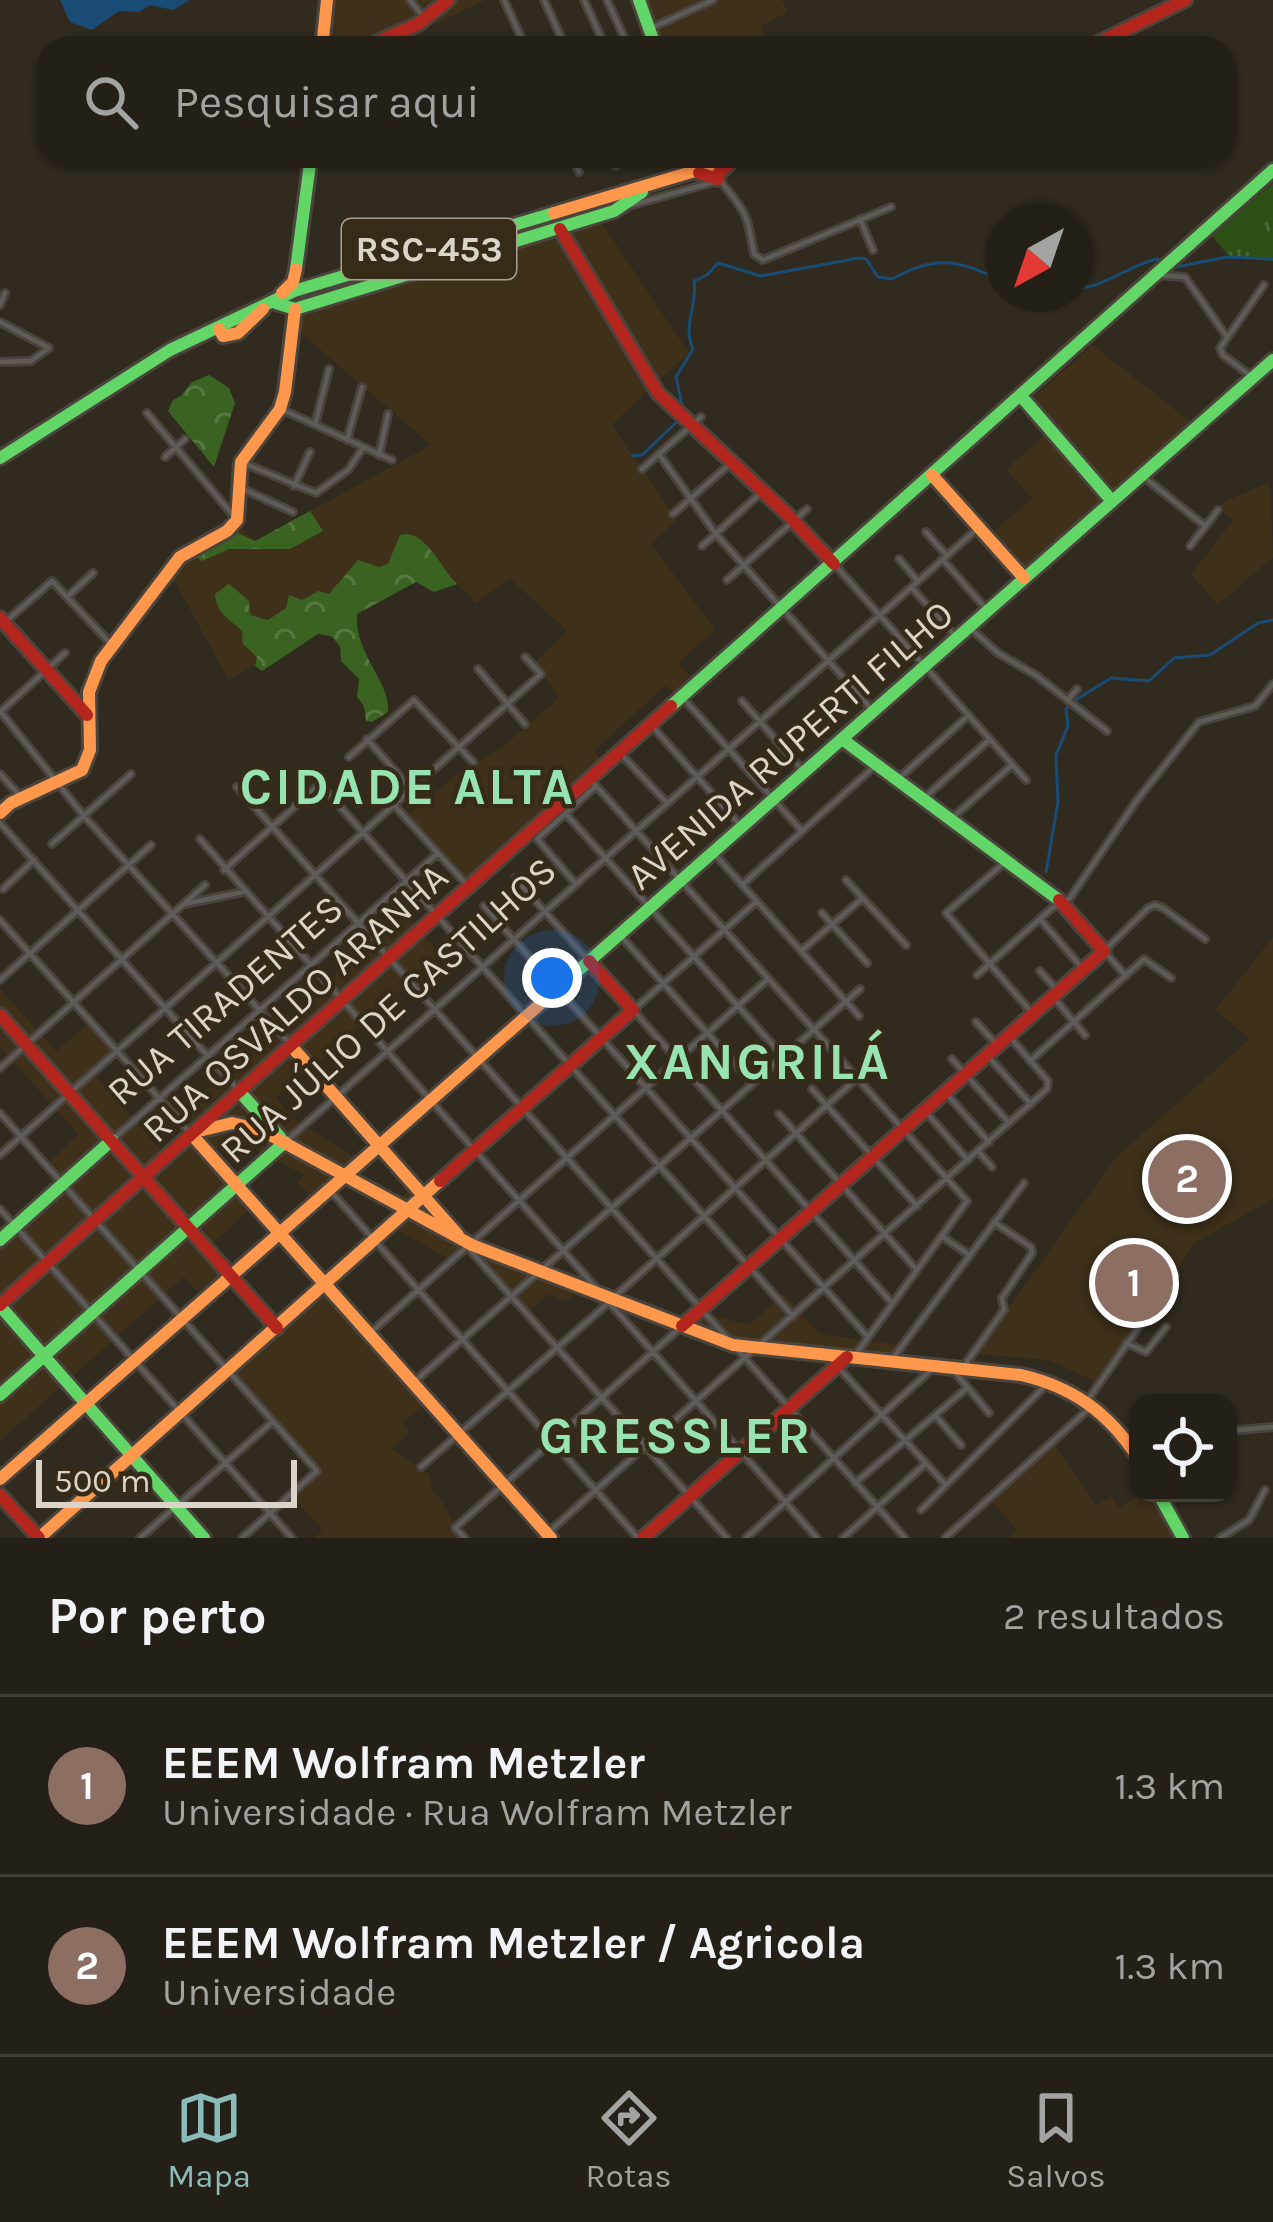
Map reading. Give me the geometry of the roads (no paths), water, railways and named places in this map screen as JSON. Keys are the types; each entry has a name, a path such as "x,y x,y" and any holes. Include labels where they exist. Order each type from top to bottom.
{"main road":[{"path":"323,36 327,0"},
{"path":"389,36 425,19 448,0"},
{"path":"639,0 651,36"},
{"path":"1112,36 1185,0"},
{"path":"268,305 291,285 296,269 309,168"},
{"path":"674,176 683,168"},
{"name":"RSC-453","path":"0,458 157,359 329,279 710,169"},
{"name":"RSC-453","path":"268,305 710,169"},
{"name":"RUA OSVALDO ARANHA","path":"0,1306 211,1123 389,958 593,783 1273,170"},
{"path":"268,305 295,309 614,211 644,191"},
{"path":"559,228 645,373 834,564"},
{"path":"296,269 307,283 329,279"},
{"path":"0,814 22,798 76,776 87,762 87,715 94,675 112,645 180,557 227,531 237,520 241,463 280,409 295,309 305,292"},
{"name":"AVENIDA RUPERTI FILHO","path":"0,1487 680,880 1273,360"},
{"path":"1021,396 1112,501"},
{"path":"932,476 1024,578"},
{"path":"2,621 87,715"},
{"path":"682,1326 1104,951 1062,902 842,739"},
{"path":"0,1487 39,1538 475,1153 633,1010 589,961"},
{"path":"0,1016 278,1328"},
{"path":"292,1047 468,1245"},
{"path":"240,1092 285,1142"},
{"path":"211,1123 245,1124 347,1175 468,1245 750,1353 890,1362 1050,1381 1090,1403 1129,1437"},
{"path":"194,1134 546,1537"},
{"name":"RUA TIRADENTES","path":"0,1240 112,1140"},
{"name":"RUA JÚLIO DE CASTILHOS","path":"0,1395 285,1142"},
{"path":"0,1306 204,1538"},
{"path":"640,1538 841,1359"},
{"path":"1163,1502 1183,1538"}],"street":[{"path":"410,0 425,19"},
{"path":"505,0 521,36"},
{"path":"544,0 560,36"},
{"path":"584,0 600,36"},
{"path":"607,0 626,36"},
{"path":"662,36 713,0"},
{"path":"576,168 578,172"},
{"path":"614,211 710,169 751,224 758,259 768,259 891,207"},
{"path":"860,219 873,250"},
{"path":"1157,275 1180,276 1190,282 1227,337"},
{"path":"1253,378 1220,351 1264,285"},
{"path":"0,305 5,293"},
{"path":"0,322 49,348 24,363 0,362"},
{"path":"315,425 329,369"},
{"path":"347,440 362,387"},
{"path":"280,409 392,460"},
{"path":"146,413 237,520"},
{"path":"379,455 388,414"},
{"path":"642,469 695,421"},
{"path":"165,457 185,439"},
{"path":"241,463 316,493 348,470 363,448"},
{"path":"294,486 310,452"},
{"path":"659,454 716,534 873,711"},
{"path":"673,514 732,462"},
{"path":"1141,476 1205,526"},
{"path":"239,487 293,512"},
{"path":"702,546 763,490"},
{"path":"727,580 807,508"},
{"path":"1190,546 1218,510"},
{"name":"RUA JÚLIO DE CASTILHOS","path":"285,1142 979,527"},
{"path":"926,532 988,610"},
{"path":"899,559 918,581"},
{"path":"834,564 1026,781"},
{"path":"68,596 93,573"},
{"path":"2,621 52,581 112,645"},
{"path":"911,587 957,638"},
{"path":"969,627 1107,731"},
{"path":"65,653 0,712 84,816 292,1047"},
{"path":"0,1155 542,674 525,656"},
{"path":"478,669 525,724"},
{"path":"976,975 1070,898 1199,722 1250,708 1273,684"},
{"path":"1068,700 1077,689"},
{"path":"1263,697 1273,703"},
{"path":"683,698 802,831"},
{"path":"349,757 414,700 420,701 473,761"},
{"path":"742,701 804,772"},
{"path":"897,780 969,715"},
{"path":"652,726 741,827"},
{"path":"367,739 411,790"},
{"path":"923,799 990,739"},
{"path":"621,754 667,803"},
{"path":"951,819 1012,764"},
{"path":"742,885 876,765"},
{"path":"0,774 22,798"},
{"path":"52,844 131,774"},
{"path":"576,884 537,841 593,783 967,1201 868,1337 841,1359 880,1416 946,1485"},
{"path":"223,870 320,784 793,1316"},
{"path":"237,787 734,1346"},
{"path":"394,805 470,888"},
{"path":"0,814 34,860 240,1092"},
{"path":"566,814 783,1057"},
{"path":"200,839 818,1538"},
{"path":"0,980 152,845"},
{"path":"713,852 859,1016"},
{"name":"RUA TIRADENTES","path":"112,1140 437,854"},
{"path":"4,889 34,860"},
{"path":"1007,860 946,914 1034,1014"},
{"path":"515,878 589,961"},
{"path":"846,880 906,945"},
{"path":"0,1068 206,885"},
{"path":"183,904 243,892"},
{"path":"801,951 862,898"},
{"path":"757,901 633,1010 892,1304"},
{"path":"1126,976 1104,951 1155,904 1205,939"},
{"path":"484,906 868,1337"},
{"path":"822,914 867,963"},
{"path":"1040,919 1083,969"},
{"path":"0,920 194,1134"},
{"path":"620,934 752,1084"},
{"path":"1030,1061 1144,959 1171,978"},
{"path":"1040,971 1085,1035"},
{"path":"370,1334 769,979"},
{"path":"414,1382 860,989"},
{"path":"976,1022 998,1046 1031,1104"},
{"path":"546,1537 1049,1084 1030,1061 998,1046"},
{"path":"952,1059 1010,1123"},
{"path":"421,1467 857,1078"},
{"path":"812,1089 917,1206"},
{"path":"945,1091 988,1142"},
{"path":"924,1110 968,1160"},
{"path":"0,1113 317,1471 242,1538"},
{"path":"779,1114 917,1270"},
{"path":"978,1151 992,1168"},
{"path":"890,1362 1021,1184"},
{"path":"330,1191 640,1538"},
{"path":"0,1209 292,1538"},
{"path":"989,1413 956,1370 1004,1310 1003,1298 1031,1256 1031,1247 992,1221"},
{"path":"942,1236 968,1254"},
{"path":"468,1245 727,1538"},
{"path":"945,1538 1090,1403 1175,1275"},
{"path":"465,1538 455,1528 682,1326"},
{"path":"1126,1343 1146,1352 1166,1327"},
{"path":"750,1353 789,1409 905,1538"},
{"path":"746,1538 934,1367"},
{"path":"921,1510 1050,1381"},
{"path":"855,1483 968,1388"},
{"path":"935,1415 962,1445"},
{"path":"140,1538 272,1422"},
{"path":"1237,1430 1273,1426"},
{"path":"843,1538 925,1464"},
{"path":"1220,1538 1249,1520 1265,1490"}],"water":[{"path":"60,0 190,0 173,10 150,5 139,12 119,11 92,30 70,22"}],"waterway":[{"path":"1171,268 1227,257 1273,259"},
{"path":"684,414 676,377 693,349 689,332 694,281 718,263 761,276 859,258 866,259 878,277 892,279 935,263 985,273"},
{"path":"1093,285 1147,262 1162,262"},
{"path":"632,456 642,455 679,420"},
{"path":"1074,701 1111,678 1149,681 1174,658 1210,655 1258,623 1273,620"},
{"path":"1046,872 1058,802 1056,755 1068,726 1066,709 1071,705"}],"place":[{"name":"EEEM Wolfram Metzler / Agricola","path":"1187,1179"},
{"name":"EEEM Wolfram Metzler","path":"1134,1283"}],"district":[{"name":"CIDADE ALTA","path":"408,787"},
{"name":"XANGRILÁ","path":"758,1062"},
{"name":"GRESSLER","path":"676,1436"}]}
